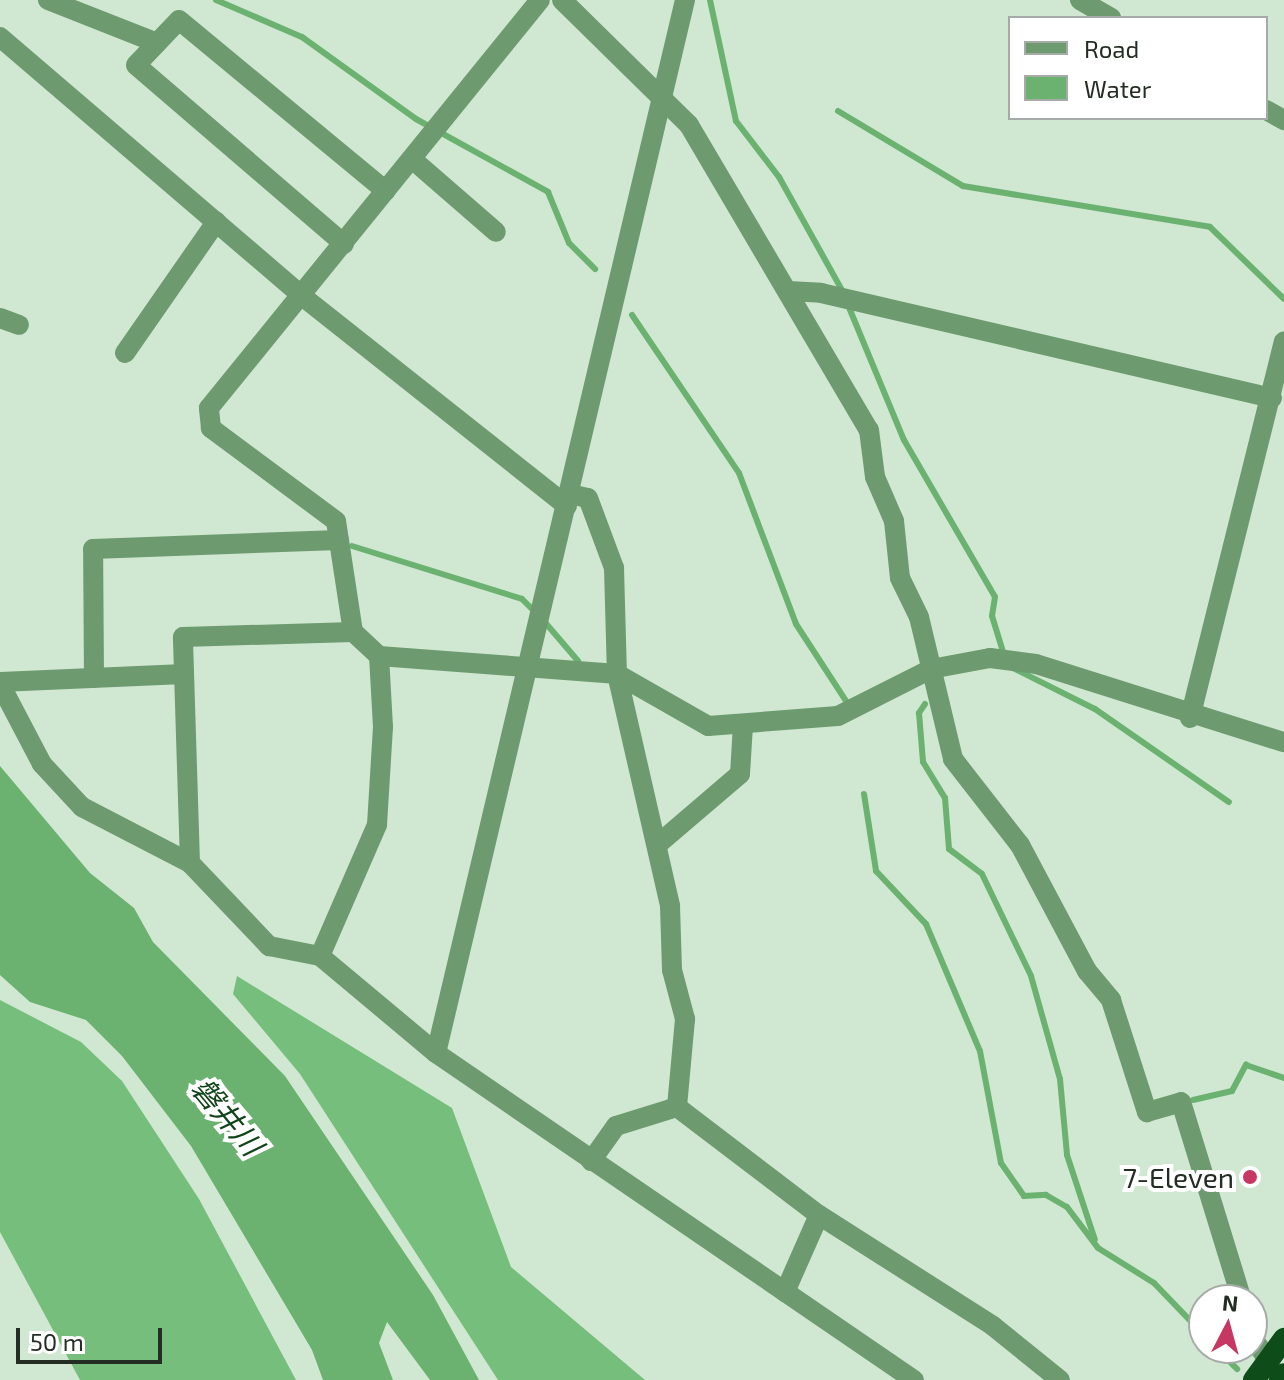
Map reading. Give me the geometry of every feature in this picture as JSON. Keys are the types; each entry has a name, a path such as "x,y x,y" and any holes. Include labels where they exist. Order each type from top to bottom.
{"highway":[{"path":"1280,1380 1276,1367 1284,1339"},
{"path":"1254,1380 1276,1367"}],"street":[{"path":"48,0 157,43"},
{"path":"540,0 209,408 211,428 336,521 353,632 379,656 617,674 689,720 743,725 838,716 931,669 990,658 1036,664 1190,718 1284,742"},
{"path":"562,0 689,125 869,430 875,477 894,521 900,578 931,669 953,759 1020,845 1087,971 1111,1000 1147,1112 1181,1102 1237,1284"},
{"path":"436,1053 685,0"},
{"path":"344,244 136,65 179,20 386,191"},
{"path":"0,37 302,296 569,500 588,498 614,568 617,674 657,845 685,1019 677,1107"},
{"path":"412,159 496,232"},
{"path":"125,353 216,222"},
{"path":"788,291 1272,398"},
{"path":"1190,718 1284,342"},
{"path":"94,678 93,549 339,540"},
{"path":"190,863 183,637 353,632"},
{"path":"320,956 377,825 379,656"},
{"path":"184,674 0,683 42,764 82,807 190,863 269,946 320,956 436,1053 914,1380"},
{"path":"657,845 740,774 743,725"},
{"path":"591,1161 616,1126 677,1107"},
{"path":"677,1107 819,1215 993,1326 1060,1380"},
{"path":"785,1292 819,1215"}],"shaded area":[{"path":"237,976 452,1108 511,1267 645,1380 498,1380 300,1074 233,994"},
{"path":"0,1000 81,1042 122,1081 199,1199 296,1380 80,1380 0,1232"}],"water":[{"name":"磐井川","path":"0,766 90,873 134,908 153,942 285,1076 433,1295 479,1380 430,1380 387,1322 379,1343 393,1380 323,1380 312,1350 191,1146 122,1056 86,1020 30,1002 0,975"}],"waterway":[{"path":"216,0 302,37 416,119 548,192 569,243 595,269"},
{"path":"710,0 736,121 779,177 844,294"},
{"path":"838,111 963,186 1210,227 1284,299"},
{"path":"848,305 904,440 995,597 992,616 1004,655"},
{"path":"632,315 739,473 796,624 846,701"},
{"path":"352,546 522,599 535,612"},
{"path":"543,620 578,661"},
{"path":"1009,666 1095,709 1229,802"},
{"path":"925,704 919,713 923,762 945,798 949,849 982,874 1031,976 1060,1079 1067,1155 1095,1240"},
{"path":"864,794 876,871 926,924 980,1051 1001,1163 1024,1196 1046,1195 1067,1207 1098,1248 1154,1283 1188,1318"},
{"path":"1193,1100 1232,1091 1246,1065 1284,1078"},
{"path":"1232,1364 1237,1369"}],"place":[{"name":"7-Eleven","path":"1250,1177"}]}
